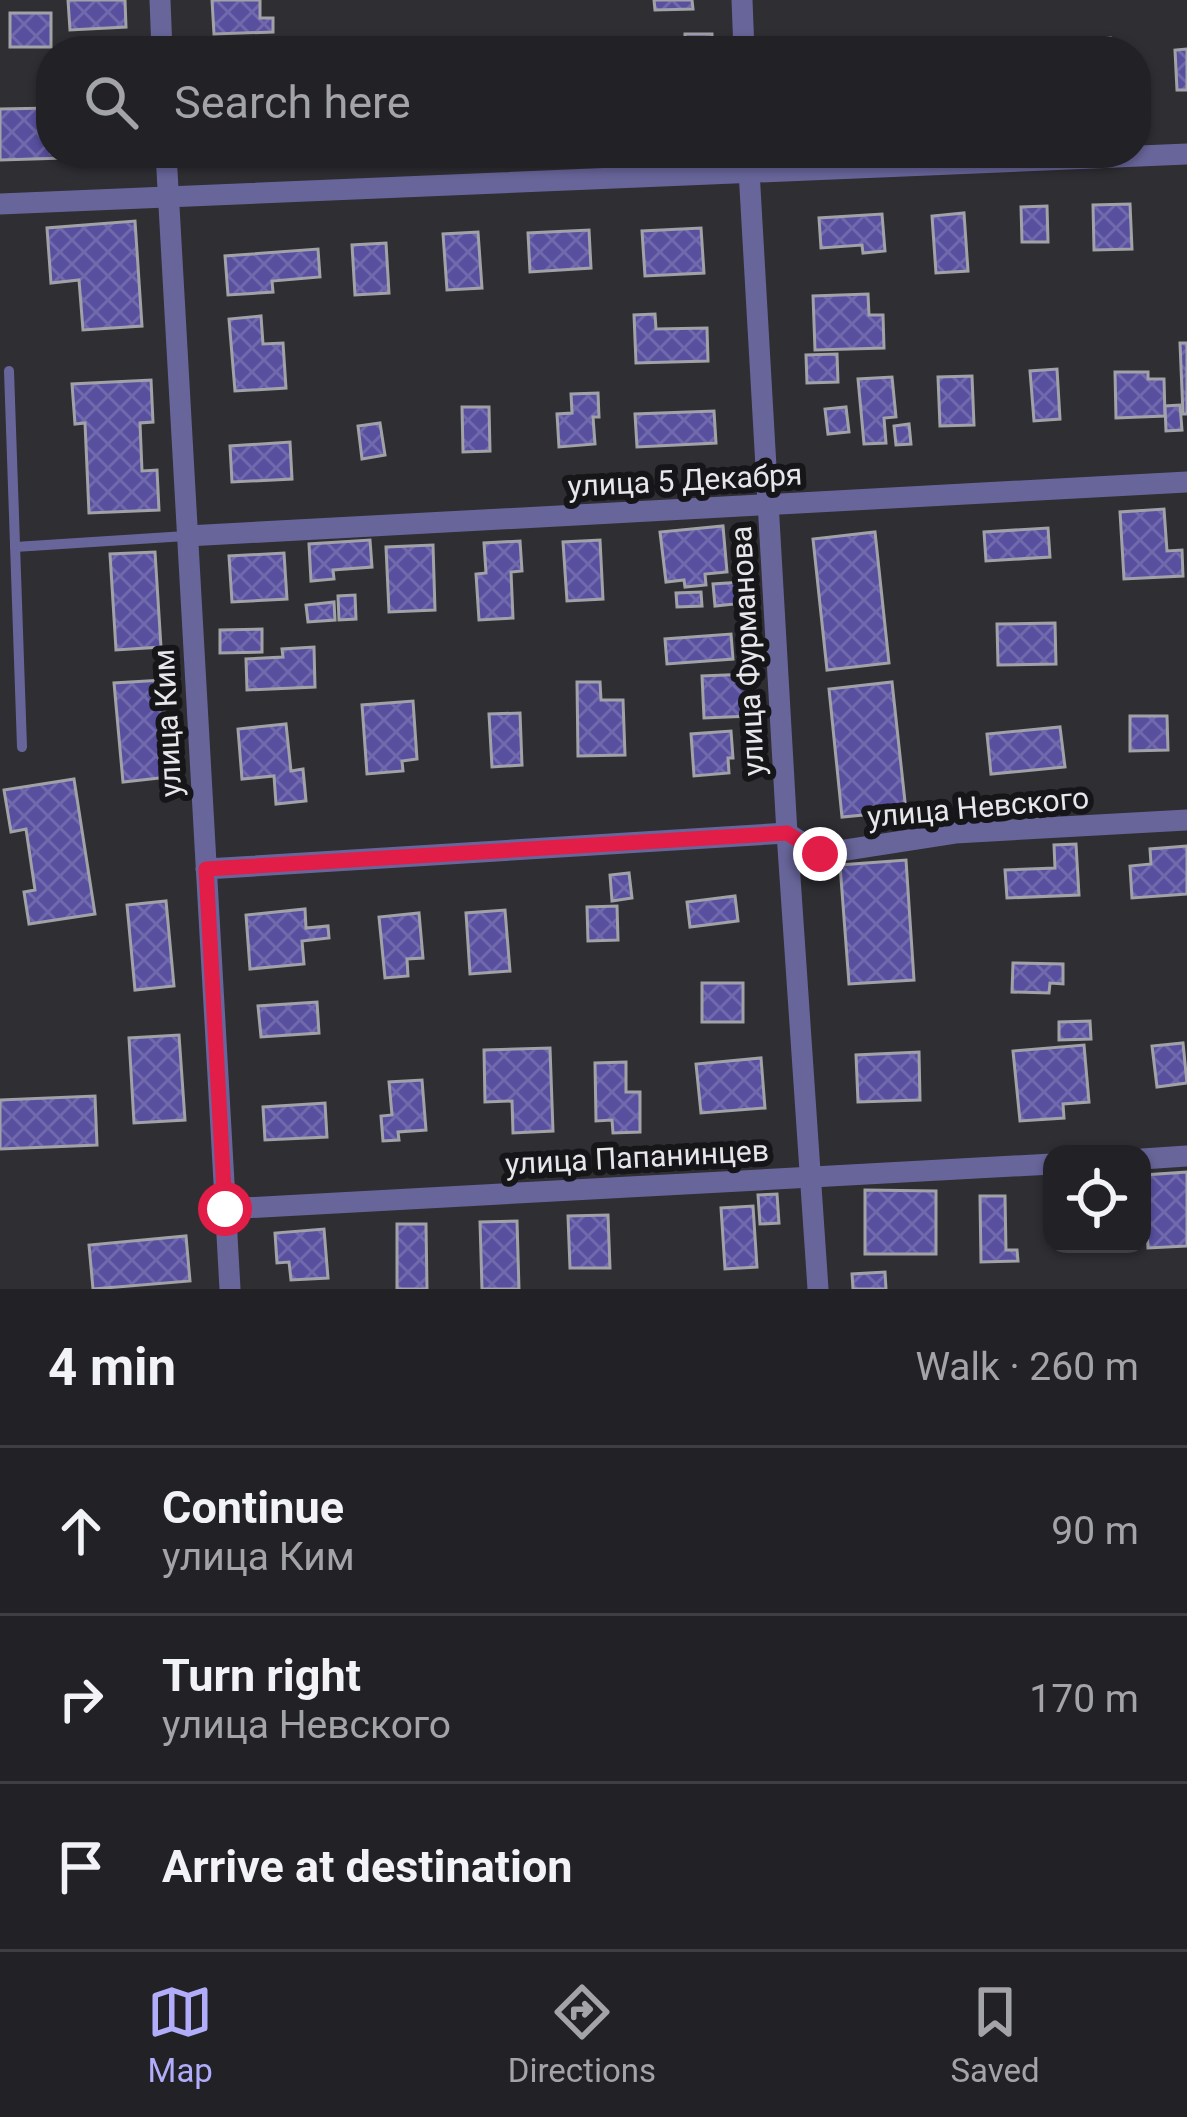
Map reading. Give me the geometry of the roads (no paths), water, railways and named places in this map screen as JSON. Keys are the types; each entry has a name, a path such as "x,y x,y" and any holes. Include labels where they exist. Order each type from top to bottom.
{"street":[{"path":"160,0 161,36"},
{"path":"742,0 743,36"},
{"path":"1151,155 1187,154"},
{"name":"улица Ким","path":"166,168 230,1289"},
{"path":"0,205 682,168"},
{"name":"улица Фурманова","path":"748,168 818,1289"},
{"name":"улица 5 Декабря","path":"187,536 1187,482"},
{"name":"улица Невского","path":"206,869 787,833 820,854 955,833 1187,820"},
{"path":"1151,1158 1187,1156"},
{"name":"улица Папанинцев","path":"225,1209 1043,1164"}],"lane":[{"path":"9,370 22,746"},
{"path":"15,548 187,536"}]}
